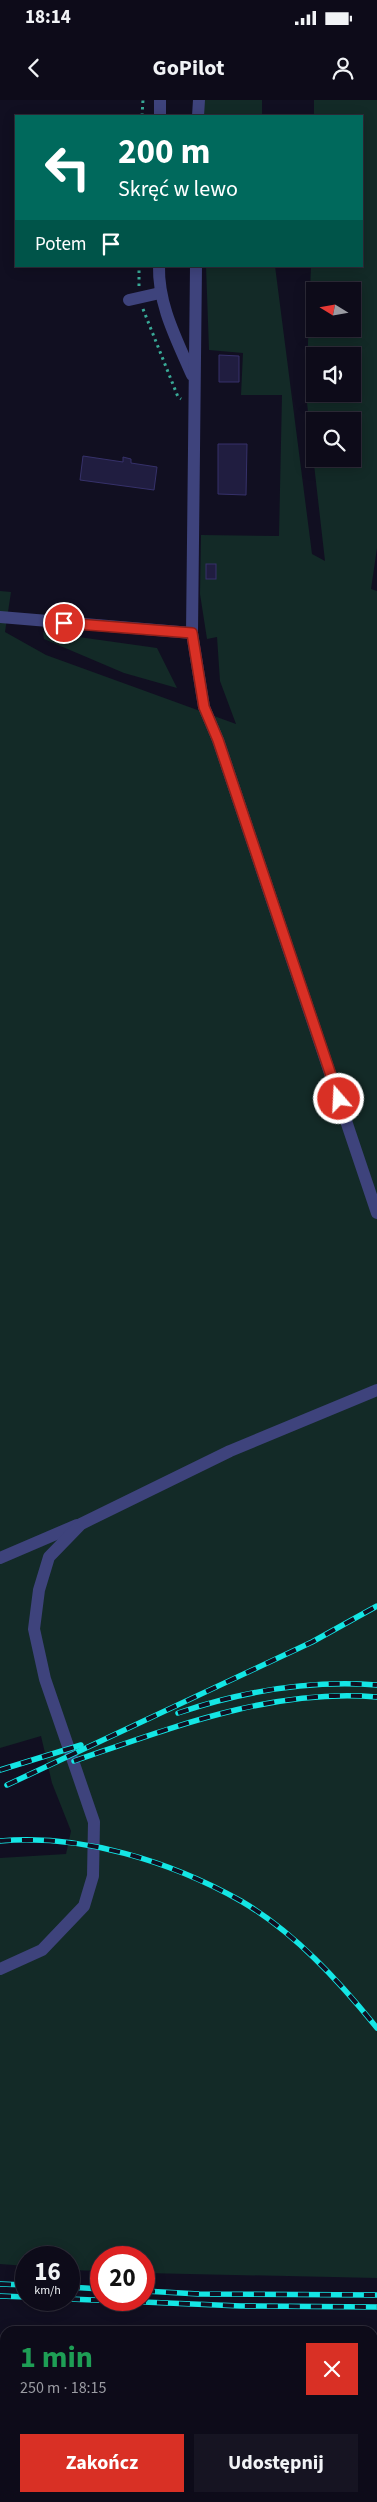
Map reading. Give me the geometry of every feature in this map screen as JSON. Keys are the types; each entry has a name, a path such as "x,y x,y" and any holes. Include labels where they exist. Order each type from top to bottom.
{"lane":[{"path":"160,100 160,115"},
{"path":"198,115 199,100"},
{"path":"159,267 160,293 193,380"},
{"path":"196,267 193,380 192,633 204,707 221,750 377,1213"},
{"path":"135,298 160,293"},
{"path":"0,617 192,633"},
{"path":"0,1558 81,1524 230,1451 377,1390"},
{"path":"0,1969 42,1950 84,1906 93,1876 94,1822 45,1679 34,1629 39,1590 49,1557 81,1524"}],"path":[{"path":"142,115 143,100"},
{"path":"139,267 135,298 178,397 193,407"}],"green space":[{"path":"204,100 262,100 262,115 204,115"},
{"path":"314,100 377,100 377,548 371,589 377,591 377,2278 155,2273 155,2246 90,2246 90,2271 80,2270 80,2246 15,2246 15,2265 0,2264 0,1858 66,1854 71,1831 52,1783 41,1736 0,1748 0,591 11,592 5,632 46,655 236,724 220,681 217,637 207,639 200,594 201,535 279,536 282,395 241,395 243,353 209,350 206,267 275,267 312,554 325,561 314,467 361,467 361,412 308,412 307,402 361,402 361,347 308,347 308,338 361,338 361,282 310,282 311,267 363,267 363,115 314,115"},
{"path":"43,632 157,648 177,688 124,673 44,639"}],"building":[{"path":"219,355 239,356 239,382 219,382"},
{"path":"218,444 247,444 246,495 218,494"},
{"path":"83,456 123,462 123,457 131,459 131,463 157,467 154,490 80,480"},
{"path":"206,564 216,564 216,579 206,579"}],"railway":[{"path":"7,1785 312,1642 377,1606"},
{"path":"178,1713 202,1705 276,1689 326,1684 377,1685"},
{"path":"74,1761 222,1713 299,1699 338,1696 377,1697"},
{"path":"0,1770 81,1745"},
{"path":"0,1841 31,1840 94,1846 125,1853 155,1863 214,1887 261,1913 297,1942 331,1975 377,2028"},
{"path":"0,2284 15,2285"},
{"path":"80,2288 90,2288"},
{"path":"155,2292 199,2294 377,2295"},
{"path":"0,2296 15,2297"},
{"path":"80,2299 241,2306 377,2307"}],"route":[{"path":"64,623 192,633 204,707 218,740 339,1099"}]}
